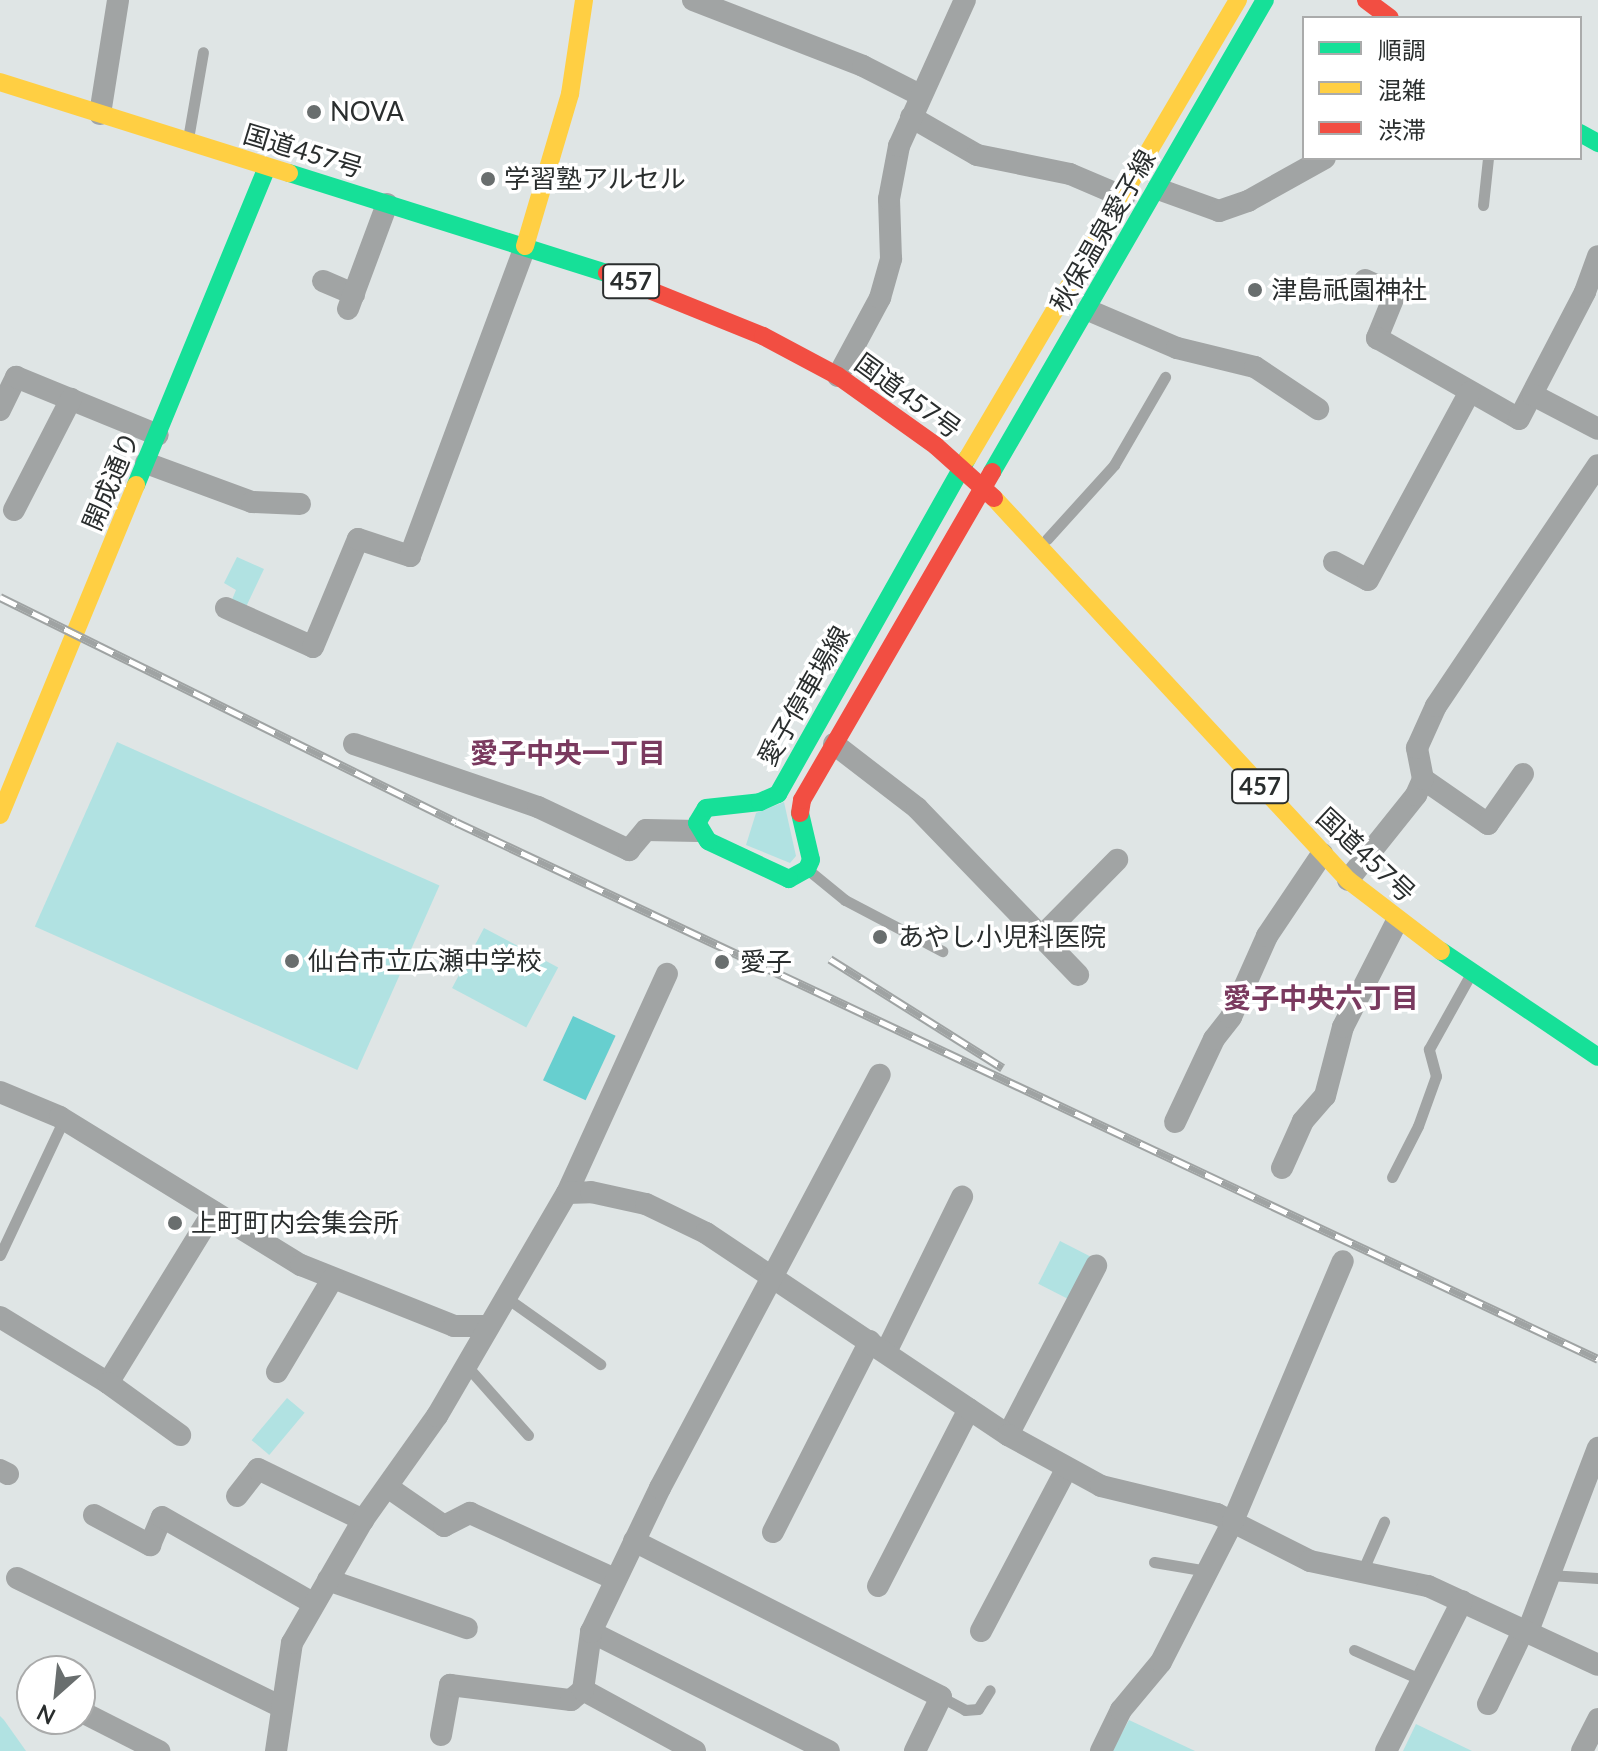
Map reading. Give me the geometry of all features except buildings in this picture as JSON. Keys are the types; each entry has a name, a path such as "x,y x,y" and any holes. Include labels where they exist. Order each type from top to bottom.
{"main road":[{"path":"525,246 570,94 584,0"},
{"name":"秋保温泉愛子線","path":"962,467 1238,0"},
{"name":"秋保温泉愛子線","path":"985,487 1265,0"},
{"path":"1366,0 1387,16"},
{"name":"国道457号","path":"0,82 525,246 679,299 838,376 985,487 1348,880 1397,921 1596,1053"},
{"name":"開成通り","path":"0,815 267,167"},
{"name":"愛子停車場線","path":"698,831 699,815 706,808 760,802 778,794 962,467"},
{"name":"愛子停車場線","path":"807,869 810,850 798,811 985,487"},
{"path":"698,831 708,841 789,879 807,869"}],"street":[{"path":"100,114 118,0"},
{"path":"838,376 880,298 891,259 889,199 899,146 965,0"},
{"path":"701,1 863,66 920,95"},
{"path":"911,117 977,155 1040,165 1124,197"},
{"path":"1158,189 1219,211 1248,201 1321,160"},
{"path":"323,281 351,301 387,204"},
{"path":"226,608 313,647 358,539 410,556 525,246"},
{"path":"1365,280 1395,294 1377,338 1519,419 1591,296 1598,256"},
{"path":"1088,310 1177,348 1255,367 1318,409"},
{"path":"0,410 16,377 158,435"},
{"path":"1334,562 1368,580 1469,393"},
{"path":"1533,395 1598,429"},
{"path":"14,510 71,399"},
{"path":"146,463 252,502 300,504"},
{"path":"1523,774 1488,824 1423,779 1417,748 1436,706 1598,465"},
{"path":"354,744 538,807 629,850 646,830 698,831"},
{"path":"834,744 917,808 1078,975"},
{"path":"1348,880 1423,779"},
{"path":"1175,1122 1267,936 1322,854"},
{"path":"1040,938 1117,860"},
{"path":"1282,1168 1303,1121 1325,1096 1343,1027 1397,921"},
{"path":"276,1751 292,1643 363,1520 389,1488 567,1193 667,974"},
{"path":"441,1735 450,1685 571,1700 583,1690 591,1632 615,1579 880,1075"},
{"path":"0,1092 64,1119 280,1253 333,1278 454,1326 485,1326"},
{"path":"567,1193 591,1192 646,1204 706,1233 1008,1435 1067,1468 1128,1495 1233,1521 1310,1561 1428,1586 1598,1665"},
{"path":"773,1532 962,1197"},
{"path":"108,1383 213,1212"},
{"path":"1101,1751 1121,1710 1161,1662 1233,1521 1343,1261"},
{"path":"1008,1435 1096,1266"},
{"path":"277,1372 333,1278"},
{"path":"0,1317 108,1383 180,1435"},
{"path":"878,1586 969,1409"},
{"path":"1488,1704 1526,1630 1598,1448"},
{"path":"237,1496 255,1460 363,1520"},
{"path":"981,1631 1067,1468"},
{"path":"389,1488 444,1526 470,1513 615,1579"},
{"path":"94,1515 150,1545 162,1517 313,1603"},
{"path":"634,1541 941,1697 925,1748"},
{"path":"17,1578 281,1707"},
{"path":"328,1580 467,1628"},
{"path":"1386,1751 1462,1601"},
{"path":"591,1632 829,1751"},
{"path":"583,1690 695,1751"},
{"path":"96,1719 159,1751"},
{"path":"1582,1751 1598,1719"}],"lane":[{"path":"188,141 203,52"},
{"path":"1483,205 1488,160"},
{"path":"1041,545 1114,465 1165,377"},
{"path":"807,869 845,900 942,951"},
{"path":"1392,1177 1418,1126 1436,1076 1429,1049 1472,973"},
{"path":"0,1255 64,1119"},
{"path":"504,1296 600,1364"},
{"path":"465,1364 528,1435"},
{"path":"1361,1573 1384,1522"},
{"path":"1154,1562 1207,1571"},
{"path":"1549,1575 1598,1578"},
{"path":"1354,1650 1422,1680"},
{"path":"941,1697 965,1710 978,1709 990,1690"}],"shaded area":[{"path":"237,557 264,569 245,609 231,602 236,590 224,583"},
{"path":"117,742 439,886 357,1070 35,927"},
{"path":"784,802 796,856 790,863 746,845 756,813"},
{"path":"484,928 558,967 526,1027 452,988"},
{"path":"1060,1241 1094,1258 1072,1301 1038,1284"},
{"path":"287,1398 305,1413 269,1455 252,1440"},
{"path":"0,1716 4,1720 26,1751 0,1751"},
{"path":"1129,1720 1195,1751 1112,1751"},
{"path":"1416,1724 1472,1751 1403,1751"}],"water":[{"path":"573,1016 616,1036 586,1100 543,1080"}],"railway":[{"path":"0,597 456,822 1598,1359"},
{"path":"830,959 1003,1068"}],"traffic: fast":[{"path":"992,472 1265,0"},
{"path":"1582,134 1598,143"},
{"path":"136,485 267,167"},
{"path":"289,173 607,273"},
{"path":"800,813 811,860 807,869 789,879 708,841 697,823 706,808 760,802 778,794 967,459"},
{"path":"1441,951 1598,1057"}],"traffic: slow":[{"path":"525,246 570,94 584,0"},
{"path":"967,459 1238,0"},
{"path":"0,82 289,173"},
{"path":"0,815 136,485"},
{"path":"994,498 1348,880 1441,951"}],"traffic: jam":[{"path":"1366,0 1387,16"},
{"path":"607,273 763,336 838,376 936,446 994,498"},
{"path":"800,813 802,800 992,472"}],"place":[{"name":"NOVA","path":"314,112"},
{"name":"学習塾アルセル","path":"488,179"},
{"name":"津島祇園神社","path":"1255,290"},
{"name":"あやし小児科医院","path":"880,937"},
{"name":"仙台市立広瀬中学校","path":"292,961"},
{"name":"愛子","path":"722,962"},
{"name":"上町町内会集会所","path":"175,1223"}],"district":[{"name":"愛子中央一丁目","path":"568,752"},
{"name":"愛子中央六丁目","path":"1321,997"}]}
